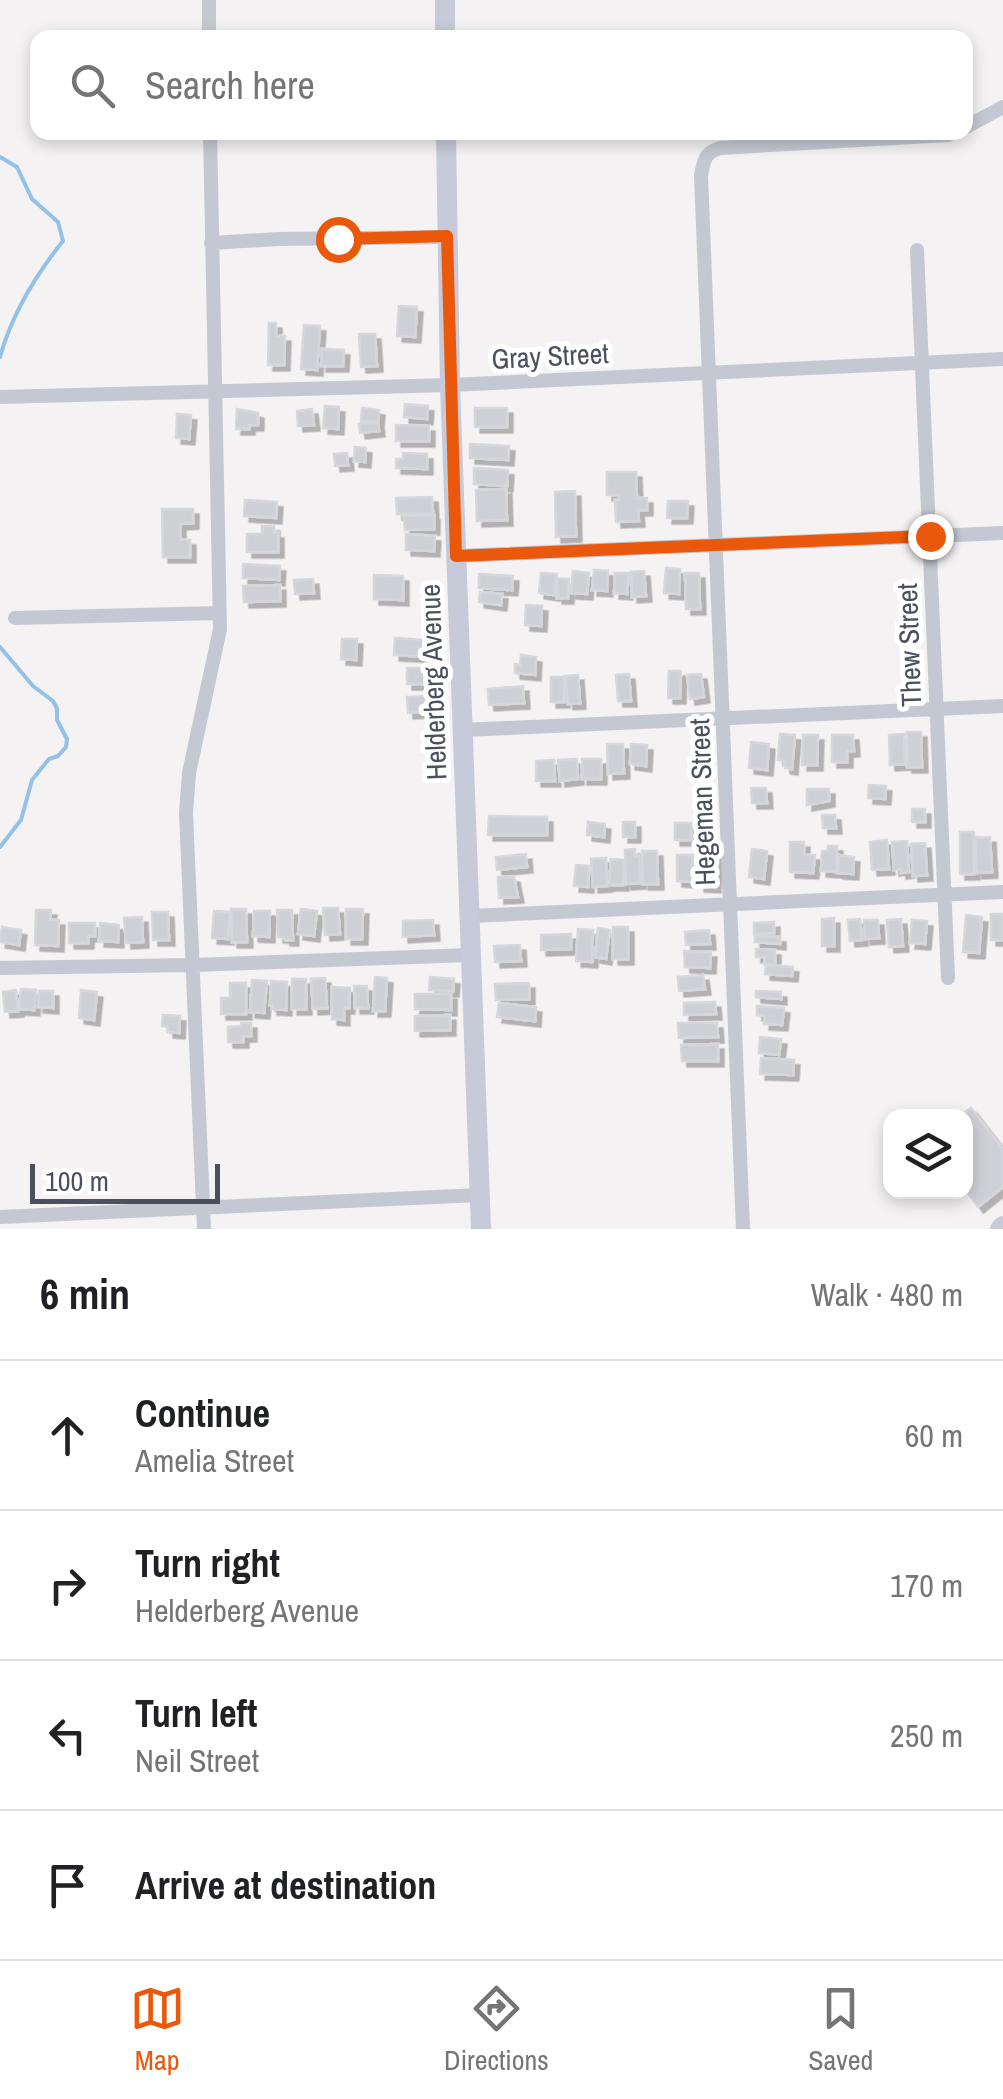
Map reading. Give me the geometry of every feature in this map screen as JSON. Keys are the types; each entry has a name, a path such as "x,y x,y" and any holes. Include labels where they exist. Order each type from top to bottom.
{"street":[{"path":"209,0 209,30"},
{"path":"444,0 445,30"},
{"path":"973,123 1003,107"},
{"path":"204,1229 186,813 189,774 220,629 210,140"},
{"name":"Helderberg Avenue","path":"446,140 450,386 481,1229"},
{"name":"Hegeman Street","path":"743,1229 700,176 710,151 720,148 836,140"},
{"path":"212,242 447,236"},
{"name":"Thew Street","path":"917,250 948,978"},
{"name":"Gray Street","path":"0,397 450,386 1003,360"},
{"path":"456,556 1003,533"},
{"path":"15,618 219,613"},
{"path":"462,730 1003,706"},
{"path":"469,916 1003,892"},
{"path":"0,968 470,955"},
{"path":"0,1217 480,1195"}],"building":[{"path":"399,306 417,307 415,337 397,336"},
{"path":"269,323 276,323 276,336 285,336 284,365 268,365"},
{"path":"304,325 320,326 317,370 301,369"},
{"path":"359,334 375,334 377,366 361,367"},
{"path":"322,349 344,350 343,366 321,366"},
{"path":"405,404 428,406 427,419 404,417"},
{"path":"325,406 339,407 338,429 323,428"},
{"path":"362,408 379,410 378,422 361,421"},
{"path":"475,408 507,408 507,427 475,427"},
{"path":"237,409 258,413 258,425 236,429"},
{"path":"312,409 314,425 298,426 297,411"},
{"path":"177,414 191,415 189,439 176,438"},
{"path":"378,423 379,431 360,433 359,424"},
{"path":"396,425 429,426 429,441 396,441"},
{"path":"470,444 509,446 508,460 470,458"},
{"path":"355,447 366,448 365,462 354,461"},
{"path":"347,453 348,465 335,466 334,454"},
{"path":"403,453 427,454 427,469 396,468 396,459 403,459"},
{"path":"474,468 508,470 507,486 474,484"},
{"path":"607,472 636,472 637,498 647,498 647,510 638,510 639,521 616,522 615,500 619,500 619,495 607,495"},
{"path":"506,489 507,520 477,521 476,490"},
{"path":"575,491 576,536 556,537 555,492"},
{"path":"432,497 433,513 397,514 396,498"},
{"path":"245,500 277,502 276,518 244,516"},
{"path":"668,501 688,501 687,518 667,518"},
{"path":"162,509 193,509 193,523 180,524 180,540 190,540 190,557 163,557"},
{"path":"434,515 434,529 405,530 404,516"},
{"path":"262,526 274,526 278,552 247,552 247,534 262,534"},
{"path":"406,534 435,536 434,551 406,550"},
{"path":"243,564 280,566 279,580 243,578"},
{"path":"666,568 680,569 679,594 664,593"},
{"path":"594,570 608,571 607,591 592,590"},
{"path":"573,571 589,573 587,594 571,593"},
{"path":"644,571 646,596 632,597 631,572"},
{"path":"541,573 557,574 554,595 539,593"},
{"path":"615,573 629,573 627,594 614,593"},
{"path":"685,573 699,573 700,609 686,609"},
{"path":"479,574 513,576 512,590 479,588"},
{"path":"374,575 403,576 403,600 374,599"},
{"path":"313,579 314,593 295,594 294,580"},
{"path":"557,579 569,579 568,598 557,598"},
{"path":"280,585 280,601 244,602 243,586"},
{"path":"480,592 502,594 501,605 479,602"},
{"path":"526,605 542,606 541,626 525,625"},
{"path":"395,638 432,643 432,657 394,655"},
{"path":"342,639 357,639 356,660 341,659"},
{"path":"521,655 536,657 535,675 515,673"},
{"path":"407,668 426,668 426,684 407,684"},
{"path":"669,671 681,671 680,698 668,698"},
{"path":"629,674 631,701 618,701 616,675"},
{"path":"701,674 704,697 690,699 687,675"},
{"path":"578,675 580,703 568,704 565,676"},
{"path":"551,677 564,677 564,702 551,702"},
{"path":"523,686 524,703 489,705 488,689"},
{"path":"429,696 428,712 408,713 407,697"},
{"path":"907,732 921,732 922,767 907,767"},
{"path":"780,734 795,735 792,769 778,760"},
{"path":"904,734 905,764 890,765 889,735"},
{"path":"803,735 818,735 817,765 802,765"},
{"path":"832,735 853,735 854,751 847,751 847,762 832,762"},
{"path":"751,742 769,744 767,770 749,768"},
{"path":"607,744 623,744 624,773 608,774"},
{"path":"631,744 647,745 646,766 630,764"},
{"path":"577,759 578,779 560,781 558,760"},
{"path":"582,759 601,759 601,779 582,779"},
{"path":"554,760 555,781 536,781 536,761"},
{"path":"869,785 886,786 885,799 868,798"},
{"path":"751,788 766,788 767,803 752,803"},
{"path":"807,789 829,789 829,801 807,805"},
{"path":"912,809 925,809 925,822 912,822"},
{"path":"822,815 835,815 836,828 823,828"},
{"path":"489,816 547,817 547,835 488,835"},
{"path":"588,822 605,824 604,837 587,835"},
{"path":"623,822 635,822 635,837 623,837"},
{"path":"675,823 691,823 691,840 675,840"},
{"path":"960,832 974,832 974,874 960,874"},
{"path":"990,837 992,872 977,873 975,838"},
{"path":"887,840 889,869 872,870 870,842"},
{"path":"907,841 909,872 901,873 901,869 894,870 892,842"},
{"path":"790,842 804,842 804,855 815,855 813,873 790,872"},
{"path":"701,843 717,844 715,887 699,886"},
{"path":"925,843 927,875 913,876 911,844"},
{"path":"828,846 837,846 836,872 821,871 822,851 828,851"},
{"path":"635,849 640,883 626,884 625,850"},
{"path":"752,849 767,851 764,879 749,877"},
{"path":"642,851 657,851 658,884 643,884"},
{"path":"526,854 527,867 497,870 496,857"},
{"path":"677,855 693,855 692,882 677,881"},
{"path":"839,855 854,857 853,874 838,873"},
{"path":"606,858 607,886 593,887 591,859"},
{"path":"611,859 624,860 623,885 609,885"},
{"path":"576,865 589,866 588,887 574,886"},
{"path":"498,877 514,877 518,897 499,898"},
{"path":"323,908 338,908 340,934 325,935"},
{"path":"231,909 246,909 247,942 232,942"},
{"path":"301,909 317,911 314,936 298,934"},
{"path":"346,909 363,909 362,939 346,939"},
{"path":"36,910 51,910 50,920 59,920 58,946 35,945"},
{"path":"277,910 292,910 293,940 278,937"},
{"path":"214,911 230,912 228,939 212,938"},
{"path":"254,911 270,911 269,937 253,936"},
{"path":"152,912 168,912 169,940 153,940"},
{"path":"991,914 1003,914 1003,940 991,940"},
{"path":"966,915 982,917 979,953 963,952"},
{"path":"142,917 143,942 126,943 124,918"},
{"path":"834,918 834,946 822,946 822,919"},
{"path":"860,919 862,940 850,941 848,920"},
{"path":"901,919 903,946 889,947 887,920"},
{"path":"433,920 434,935 403,937 403,921"},
{"path":"864,920 878,920 879,938 865,939"},
{"path":"912,920 927,921 925,944 910,943"},
{"path":"774,922 774,933 754,934 754,923"},
{"path":"69,923 95,923 95,936 88,936 88,943 69,943"},
{"path":"100,923 119,925 118,942 99,941"},
{"path":"2,927 21,930 19,945 0,942"},
{"path":"613,927 628,927 628,959 613,959"},
{"path":"598,928 610,930 606,959 595,957"},
{"path":"578,929 593,930 592,962 576,961"},
{"path":"709,930 710,944 686,945 685,932"},
{"path":"571,934 571,949 541,950 541,935"},
{"path":"755,936 780,937 780,944 755,942"},
{"path":"520,945 521,961 495,962 494,946"},
{"path":"756,949 775,950 775,964 764,964 765,957 756,957"},
{"path":"684,951 711,952 710,968 685,967"},
{"path":"766,965 793,967 792,976 765,974"},
{"path":"703,975 705,989 679,991 678,977"},
{"path":"375,977 387,978 385,1011 373,1011"},
{"path":"430,977 454,979 453,991 429,990"},
{"path":"325,978 327,1008 313,1009 311,979"},
{"path":"292,979 306,979 306,1009 292,1009"},
{"path":"252,980 267,981 264,1013 250,1012"},
{"path":"271,981 287,982 286,1010 272,1009"},
{"path":"230,983 246,983 246,1014 221,1014 221,998 230,998"},
{"path":"529,983 529,999 496,1000 495,984"},
{"path":"354,986 367,986 368,1008 355,1008"},
{"path":"332,987 350,988 344,1020 332,1019"},
{"path":"21,989 36,990 34,1010 19,1009"},
{"path":"16,990 18,1011 5,1012 3,992"},
{"path":"81,990 97,992 94,1020 79,1018"},
{"path":"39,991 53,991 53,1008 38,1007"},
{"path":"756,991 781,992 781,999 756,997"},
{"path":"415,994 451,994 451,1010 415,1009"},
{"path":"715,1002 716,1014 684,1015 684,1003"},
{"path":"499,1003 536,1007 535,1021 497,1017"},
{"path":"757,1006 784,1008 782,1025 764,1024 765,1016 757,1015"},
{"path":"163,1015 180,1016 179,1033 168,1032 168,1027 162,1026"},
{"path":"450,1015 450,1030 415,1031 415,1016"},
{"path":"251,1023 251,1036 243,1036 243,1042 228,1042 228,1027"},
{"path":"678,1023 717,1023 718,1037 679,1038"},
{"path":"760,1037 781,1039 779,1055 759,1053"},
{"path":"718,1044 718,1061 682,1061 681,1045"},
{"path":"761,1058 794,1060 793,1075 760,1074"},
{"path":"973,1111 1003,1149 1003,1187 978,1207 972,1199"}],"waterway":[{"path":"0,157 17,167 32,199 58,222 63,241 26,296 0,357"},
{"path":"0,647 33,686 53,701 67,739 66,747 49,759 32,780 21,820 0,847"}],"route":[{"path":"338,239 447,236 456,556 930,536"}]}
